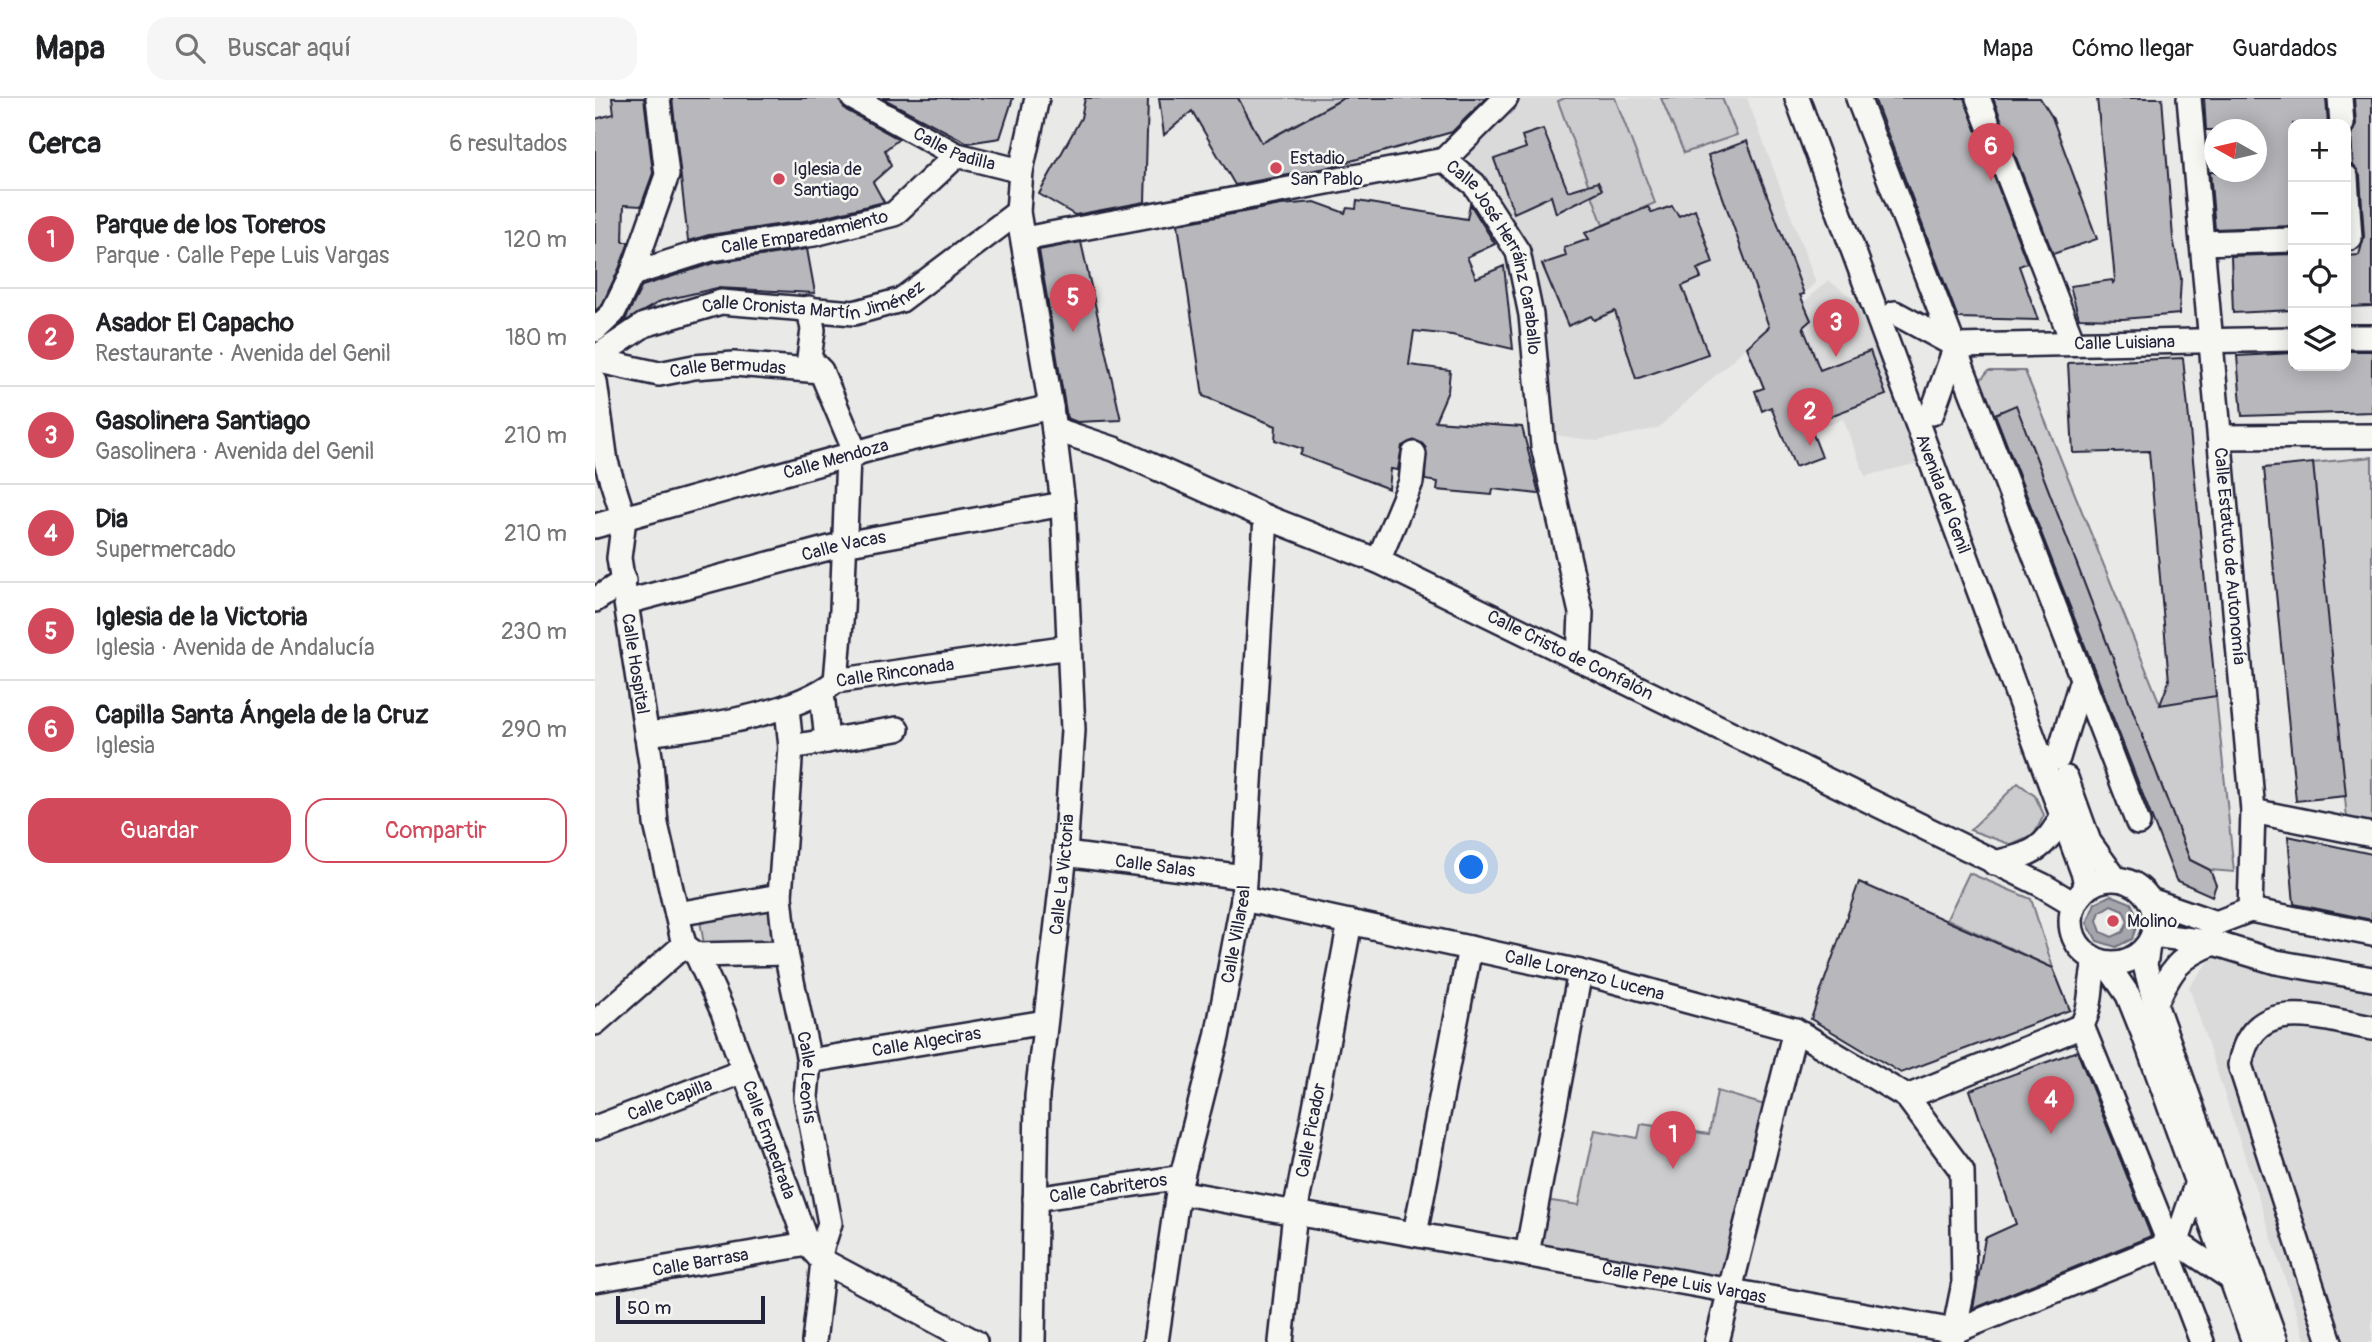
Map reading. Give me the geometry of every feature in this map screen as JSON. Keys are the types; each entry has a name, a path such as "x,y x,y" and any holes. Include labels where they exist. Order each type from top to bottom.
{"street":[{"path":"595,330 613,313 632,274 667,175 658,98"},
{"name":"Calle Padilla","path":"853,98 957,155 1021,171"},
{"name":"Calle La Victoria","path":"1033,1342 1037,1097 1065,854 1073,730 1063,504 1052,418 1018,212 1021,171 1037,98"},
{"path":"1444,160 1506,98"},
{"name":"Avenida del Genil","path":"1797,98 2084,875 2080,896"},
{"name":"Avenida del Genil","path":"1813,98 1895,313 2089,842 2115,878"},
{"path":"1858,98 2138,823"},
{"path":"1978,98 2073,343"},
{"name":"Calle Estatuto de Autonomía","path":"2189,98 2253,811 2250,910"},
{"path":"2340,98 2342,119"},
{"name":"Calle Emparedamiento","path":"632,274 711,249 814,234 894,214 957,155"},
{"name":"Calle José Herráinz Caraballo","path":"1024,239 1444,160 1474,184 1518,252 1531,315 1543,446 1581,613 1579,659"},
{"path":"2347,182 2356,238"},
{"name":"Calle Cronista Martín Jiménez","path":"595,359 644,325 721,302 854,313 901,300 1018,212"},
{"path":"2202,243 2288,240"},
{"path":"809,308 813,330 809,358 821,371 852,455 829,687 827,741"},
{"name":"Calle Luisiana","path":"1895,313 1956,346 2288,338"},
{"path":"2351,337 2372,337"},
{"path":"1932,413 1956,346"},
{"name":"Calle Bermudas","path":"595,359 659,374 694,367 734,364 821,371"},
{"name":"Calle Hospital","path":"595,382 606,462 624,519 619,558 646,734 656,824 677,914 691,950"},
{"name":"Calle Cristo de Confalón","path":"1052,418 1114,449 1266,517 1378,561 1994,863 2080,896"},
{"name":"Calle Mendoza","path":"595,526 892,443 1052,418"},
{"path":"2220,437 2372,436"},
{"path":"1378,561 1411,482 1414,454"},
{"name":"Calle Vacas","path":"595,600 844,544 1063,504"},
{"name":"Calle Villareal","path":"1156,1342 1180,1184 1217,1037 1244,888 1266,517"},
{"name":"Calle Rinconada","path":"646,734 787,708 829,687 1069,648"},
{"path":"2059,758 2082,679"},
{"name":"Calle Leonís","path":"787,708 791,747 780,896 786,953 809,1061 806,1097 830,1223 816,1254"},
{"path":"791,747 897,729"},
{"path":"2253,811 2372,835"},
{"path":"1994,863 2040,849 2051,838 2063,816"},
{"name":"Calle Salas","path":"1065,854 1244,888"},
{"path":"2214,943 2150,902 2135,885 2115,878 2099,880 2080,896 2071,917 2076,943 2101,962 2128,995 2255,1342"},
{"name":"Calle Lorenzo Lucena","path":"1244,888 1350,922 1580,972 1795,1030 1907,1097"},
{"path":"677,914 780,896"},
{"path":"2150,902 2216,923 2250,910 2372,934"},
{"path":"2150,902 2155,914 2145,965 2154,1004 2276,1342"},
{"name":"Calle Picador","path":"1281,1342 1295,1213 1350,922"},
{"path":"2101,962 2130,960 2151,940 2214,943 2276,962 2372,979"},
{"path":"2154,1004 2176,964 2193,951 2214,943"},
{"path":"1415,1234 1469,948"},
{"path":"595,1023 691,950 786,953"},
{"name":"Calle Empedrada","path":"691,950 723,1012 816,1254 814,1342"},
{"path":"1953,1336 1964,1283 1962,1171 1907,1097 2082,1026 2091,1006 2091,979 2101,962"},
{"path":"1527,1254 1580,972"},
{"path":"2330,1342 2240,1065 2250,1034 2267,1020 2277,1017 2307,1016 2372,1028"},
{"name":"Calle Algeciras","path":"809,1061 1045,1022"},
{"path":"2082,1026 2171,1243 2202,1342"},
{"path":"1717,1342 1795,1030"},
{"name":"Calle Capilla","path":"595,1128 744,1071"},
{"path":"1953,1336 2171,1243 2197,1182"},
{"name":"Calle Cabriteros","path":"1035,1199 1180,1184"},
{"name":"Calle Pepe Luis Vargas","path":"1180,1184 1295,1213 1728,1290 1953,1336"},
{"path":"2171,1243 2232,1279"},
{"path":"816,1254 975,1342"},
{"name":"Calle Barrasa","path":"595,1280 816,1254"}],"shaded area":[{"path":"1238,98 1344,98 1262,143"},
{"path":"1522,98 1747,98 1816,283 1658,428 1598,441 1554,435 1526,252 1466,153"},
{"path":"1565,98 1615,98 1655,203 1603,225 1558,101"},
{"path":"1661,98 1722,98 1737,135 1684,153"},
{"path":"1828,280 1857,301 1919,463 1865,476 1843,419 1826,426 1781,324"},
{"path":"1988,371 2025,371 2160,704 2216,696 2234,872 2210,870 2190,860 2016,406 1994,414 1980,381"},
{"path":"2372,457 2372,825 2347,819 2313,463"},
{"path":"2018,783 2035,796 2044,815 2034,835 2012,845 1970,830"},
{"path":"1969,873 2031,899 2053,968 1947,919"},
{"path":"2111,895 2131,903 2139,919 2132,939 2116,947 2097,941 2087,923 2095,903","holes":["2111,905 2123,910 2128,921 2123,932 2112,937 2101,932 2097,920 2100,912"]},
{"path":"769,901 775,949 705,951 699,914"},
{"path":"2216,952 2372,979 2372,1342 2306,1342 2189,987"},
{"path":"1717,1091 1775,1108 1728,1290 1527,1254 1537,1199 1579,1205 1595,1130 1638,1138 1641,1124 1709,1134"}],"building":[{"path":"612,98 644,98 653,173 641,206 624,205 623,242 629,242 602,305 595,311 595,119 614,114"},
{"name":"Iglesia de Santiago","path":"672,98 839,98 846,110 899,139 885,150 891,166 873,182 884,202 811,220 709,235 688,241"},
{"path":"882,98 1013,98 1000,138 968,143"},
{"path":"1085,98 1148,98 1145,202 1075,215 1039,194 1081,118"},
{"name":"Estadio San Pablo","path":"1159,98 1238,98 1262,143 1344,98 1486,98 1452,132 1326,168 1235,185 1192,111 1164,135"},
{"path":"1874,98 1964,98 2027,263 2019,266 2038,320 1958,318"},
{"path":"1993,98 2040,98 2052,117 2097,239 2053,254"},
{"path":"2097,98 2162,98 2173,238 2181,278 2179,314 2123,319 2079,318 2070,286 2112,280 2113,283 2115,280"},
{"path":"2204,98 2326,98 2328,119 2288,119 2288,226 2215,229 2211,182 2267,182 2267,119 2205,119"},
{"path":"2354,98 2372,98 2372,306 2351,307 2351,256 2359,255 2364,237 2360,176 2353,165 2351,135 2356,124"},
{"path":"1543,129 1568,191 1598,182 1602,190 1556,213 1551,196 1514,213 1494,159 1526,148 1522,136"},
{"path":"1747,141 1804,294 1800,295 1811,320 1803,327 1820,370 1870,351 1886,395 1809,424 1822,457 1795,467 1771,407 1762,411 1755,391 1764,388 1747,347 1769,327 1708,155"},
{"path":"1357,201 1467,219 1470,204 1495,244 1467,257 1476,278 1504,266 1513,349 1452,335 1414,331 1409,365 1450,370 1448,391 1435,421 1522,427 1539,494 1493,489 1492,495 1437,490 1438,482 1425,480 1426,448 1415,440 1402,446 1398,470 1391,469 1389,489 1300,455 1303,449 1275,440 1276,426 1203,396 1178,224 1281,205 1315,202 1345,213 1347,208 1356,209"},
{"path":"1672,206 1679,216 1695,209 1713,263 1697,269 1701,278 1682,286 1708,354 1636,379 1615,311 1594,320 1591,316 1568,326 1542,264 1566,256 1564,248 1589,239 1585,233 1648,207 1652,213"},
{"path":"1081,242 1121,420 1077,422 1067,418 1039,250"},
{"path":"807,249 815,293 717,288 661,301 624,322 642,286 714,263"},
{"path":"2288,254 2288,310 2233,313 2231,256"},
{"path":"2351,351 2372,351 2372,412 2242,416 2237,356 2288,353 2288,371 2351,371"},
{"path":"2183,358 2216,696 2160,705 2169,681 2149,451 2073,453 2068,363"},
{"path":"2016,405 2190,860 2210,870 2216,885 2212,896 2176,880 1995,414"},
{"path":"2313,463 2346,796 2296,801 2264,468"},
{"path":"2288,836 2372,854 2372,920 2294,904"},
{"path":"1859,882 2053,968 2070,1010 1901,1073 1811,1019"},
{"path":"2077,1051 2151,1236 1973,1309 1985,1238 2016,1224 1970,1090"}],"place":[{"name":"Estadio San Pablo","path":"1276,168"},
{"name":"Iglesia de Santiago","path":"779,179"},
{"name":"Capilla Santa Ángela de la Cruz","path":"1991,181"},
{"name":"Iglesia de la Victoria","path":"1073,332"},
{"name":"Gasolinera Santiago","path":"1836,357"},
{"name":"Asador El Capacho","path":"1810,446"},
{"name":"Molino","path":"2113,921"},
{"name":"Dia","path":"2051,1134"},
{"name":"Parque de los Toreros","path":"1673,1169"}]}
